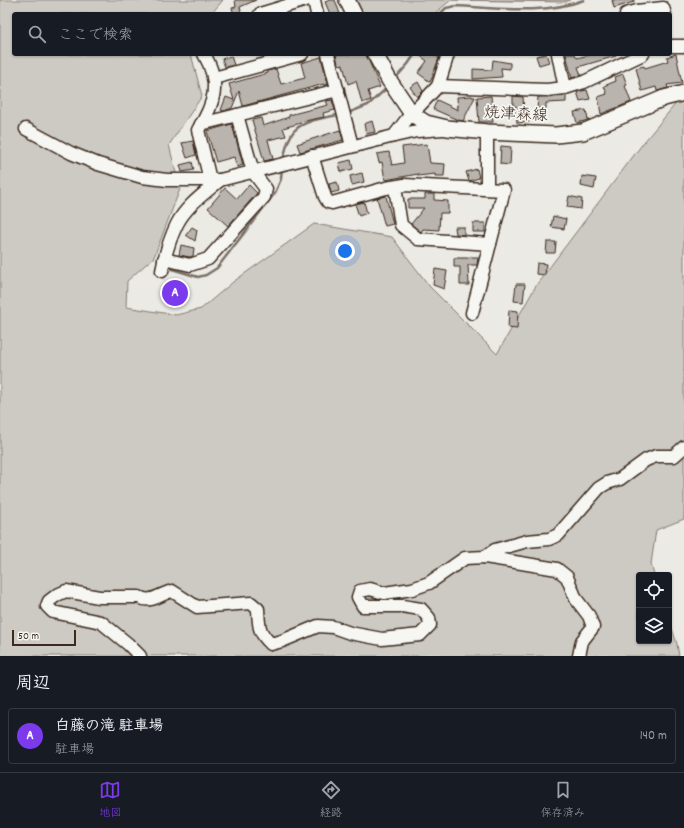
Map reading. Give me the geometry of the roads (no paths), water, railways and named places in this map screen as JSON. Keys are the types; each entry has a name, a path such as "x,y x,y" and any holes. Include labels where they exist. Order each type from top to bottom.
{"main road":[{"path":"347,0 353,12"},
{"name":"焼津森線","path":"376,56 392,84 412,114 426,123 447,128 487,132 556,135 583,132 664,98 684,93"}],"street":[{"path":"267,12 306,0"},
{"path":"314,0 317,12"},
{"path":"633,12 663,8 664,12"},
{"path":"205,56 214,78 213,99 198,130 215,180"},
{"path":"214,78 295,56"},
{"path":"329,56 352,146"},
{"path":"394,136 438,86 447,56"},
{"path":"558,56 565,88"},
{"path":"438,86 530,90 565,88 584,82 639,56"},
{"path":"201,124 338,90"},
{"path":"215,180 189,208 178,223 163,265 190,265 202,261 212,254 264,197 266,189 253,172 237,115"},
{"path":"26,129 71,153 98,164 142,177 167,180 215,180 253,172 394,136 417,131 447,128"},
{"path":"487,132 487,189"},
{"path":"312,156 324,197 328,202 332,203 386,188 404,185 504,190 472,313"},
{"path":"395,187 401,225 418,239 490,244"},
{"path":"485,558 495,550 527,541 549,539 558,534 599,488 607,483 620,479 646,460 656,456 674,456 684,447"},
{"path":"140,656 101,622 52,612 47,606 49,601 66,591 99,597 139,597 144,600 151,600 165,592 172,591 197,607 251,603 258,609 259,626 262,636 271,644 318,626 333,627 350,633 382,639 420,634 430,626 430,618 421,609 402,606 363,606 358,597 360,591 370,589 384,593 412,589 429,583 465,558 485,558 557,569 567,577 576,599 589,616 593,628 582,641 579,656"}],"waterway":[{"path":"442,12 446,8 456,6 505,9 553,8 584,0"},
{"path":"394,80 414,56"},
{"path":"348,113 368,105 388,87"},
{"path":"283,160 290,138 294,131 299,127 310,121 341,114"},
{"path":"172,269 198,277 206,275 217,268 275,193 281,179 282,168"}],"place":[{"name":"白藤の滝 駐車場","path":"175,293"}]}
